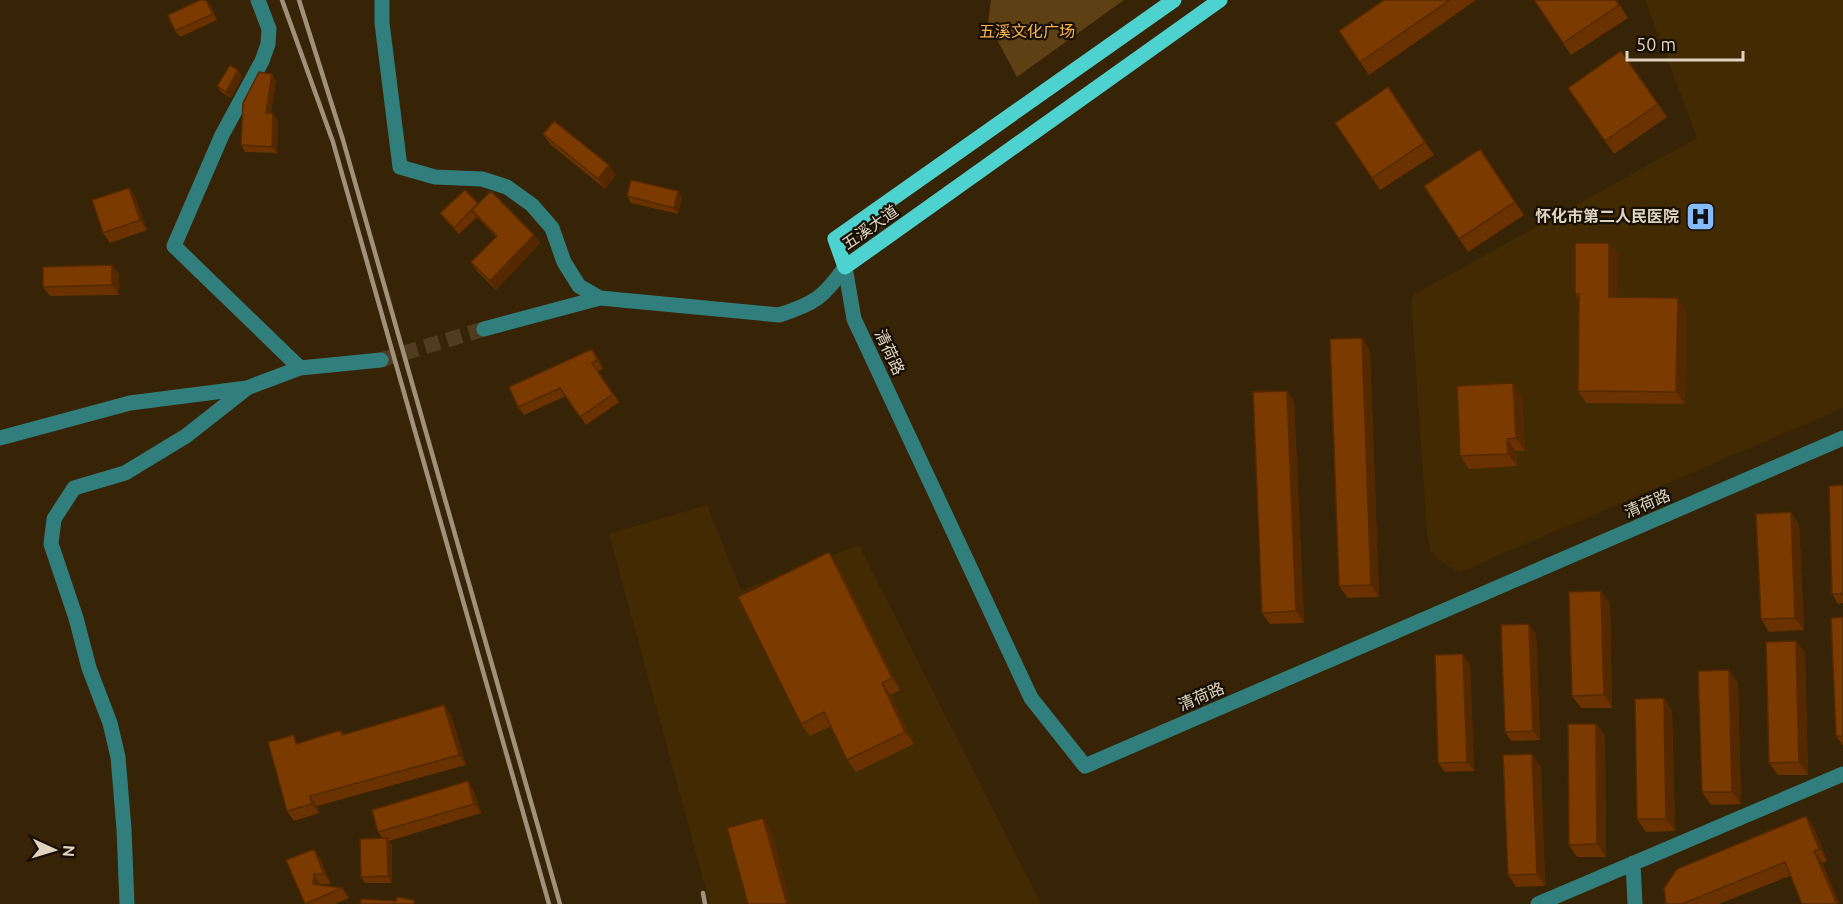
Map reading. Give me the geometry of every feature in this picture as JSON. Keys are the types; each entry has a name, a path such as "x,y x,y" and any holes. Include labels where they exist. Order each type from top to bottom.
{"main road":[{"name":"五溪大道","path":"1174,0 835,239 845,267 1220,0"}],"street":[{"path":"258,0 269,29 265,53 222,135 174,246 300,368"},
{"path":"382,0 381,23 400,167 435,177 482,179 507,187 532,205 552,228 564,262 579,286 600,298"},
{"path":"484,329 600,298 779,315 802,307 828,292 845,267"},
{"name":"清荷路","path":"845,267 854,319 1031,698 1085,766 1843,438"},
{"path":"0,438 130,403 247,388 300,368 381,360"},
{"path":"127,904 118,758 110,723 89,668 76,618 51,544 54,519 74,488 125,473 186,436 247,388"},
{"path":"1538,904 1843,774"},
{"path":"1633,863 1635,904"}],"shaded area":[{"name":"怀化市第二人民医院","path":"1645,0 1843,0 1843,408 1460,572 1443,563 1431,551 1427,532 1411,301 1415,294 1697,138"},
{"path":"707,505 741,590 859,545 1041,904 710,904 609,534"}],"green space":[{"name":"五溪文化广场","path":"991,0 1124,0 1017,77 988,23"}],"building":[{"path":"200,0 206,0 213,14 175,31 168,15"},
{"path":"1384,0 1450,0 1360,62 1339,31"},
{"path":"1534,0 1616,0 1619,5 1563,43"},
{"path":"1621,51 1658,104 1605,141 1568,88"},
{"path":"230,65 238,70 226,92 217,86"},
{"path":"259,72 272,74 266,113 273,113 272,147 241,145 243,103"},
{"path":"1388,87 1425,142 1372,178 1335,123"},
{"path":"554,121 609,165 598,179 543,134"},
{"path":"1480,149 1515,202 1459,239 1424,186"},
{"path":"631,180 678,191 674,208 627,196"},
{"path":"129,188 140,220 103,233 92,200"},
{"path":"465,190 478,203 454,228 440,213"},
{"path":"491,191 534,235 490,281 471,262 497,236 472,210"},
{"path":"1575,243 1609,243 1609,297 1678,298 1676,392 1578,391 1579,294 1575,294"},
{"path":"112,265 112,285 43,287 43,267"},
{"path":"1362,338 1371,585 1339,586 1330,339"},
{"path":"592,349 597,360 592,363 613,394 580,417 560,388 518,407 509,387"},
{"path":"1513,383 1516,438 1507,439 1508,454 1460,456 1457,386"},
{"path":"1287,391 1296,611 1262,613 1253,392"},
{"path":"1843,485 1843,594 1832,594 1829,486"},
{"path":"1791,512 1795,618 1761,619 1756,514"},
{"path":"829,552 892,678 882,683 905,732 847,760 824,712 801,724 738,597"},
{"path":"1601,591 1604,695 1572,696 1569,592"},
{"path":"1843,617 1843,736 1836,736 1831,618"},
{"path":"1529,624 1533,731 1505,732 1501,625"},
{"path":"1796,641 1799,762 1769,763 1766,642"},
{"path":"1463,654 1467,762 1438,763 1435,655"},
{"path":"1729,670 1732,792 1702,792 1698,671"},
{"path":"1664,698 1666,819 1637,819 1635,699"},
{"path":"444,705 459,755 310,796 312,804 287,811 268,742 294,735 296,744 341,730 342,735"},
{"path":"1568,724 1596,724 1597,844 1569,845"},
{"path":"1532,754 1537,874 1508,875 1503,755"},
{"path":"468,781 474,804 378,832 372,810"},
{"path":"1806,816 1819,849 1814,851 1837,904 1802,904 1785,862 1682,904 1666,904 1664,888 1677,869"},
{"path":"763,818 787,904 748,904 727,828"},
{"path":"387,838 388,876 361,877 360,839"},
{"path":"314,849 324,874 314,874 313,884 342,888 305,904 286,860"},
{"path":"397,897 414,900 414,904 360,904 361,899 396,901"}],"tunnel":[{"path":"381,360 484,329"}],"railway":[{"path":"282,0 333,142 549,904"},
{"path":"299,0 343,140 560,904"},
{"path":"703,893 705,904"}],"place":[{"name":"怀化市第二人民医院","path":"1700,216"}]}
